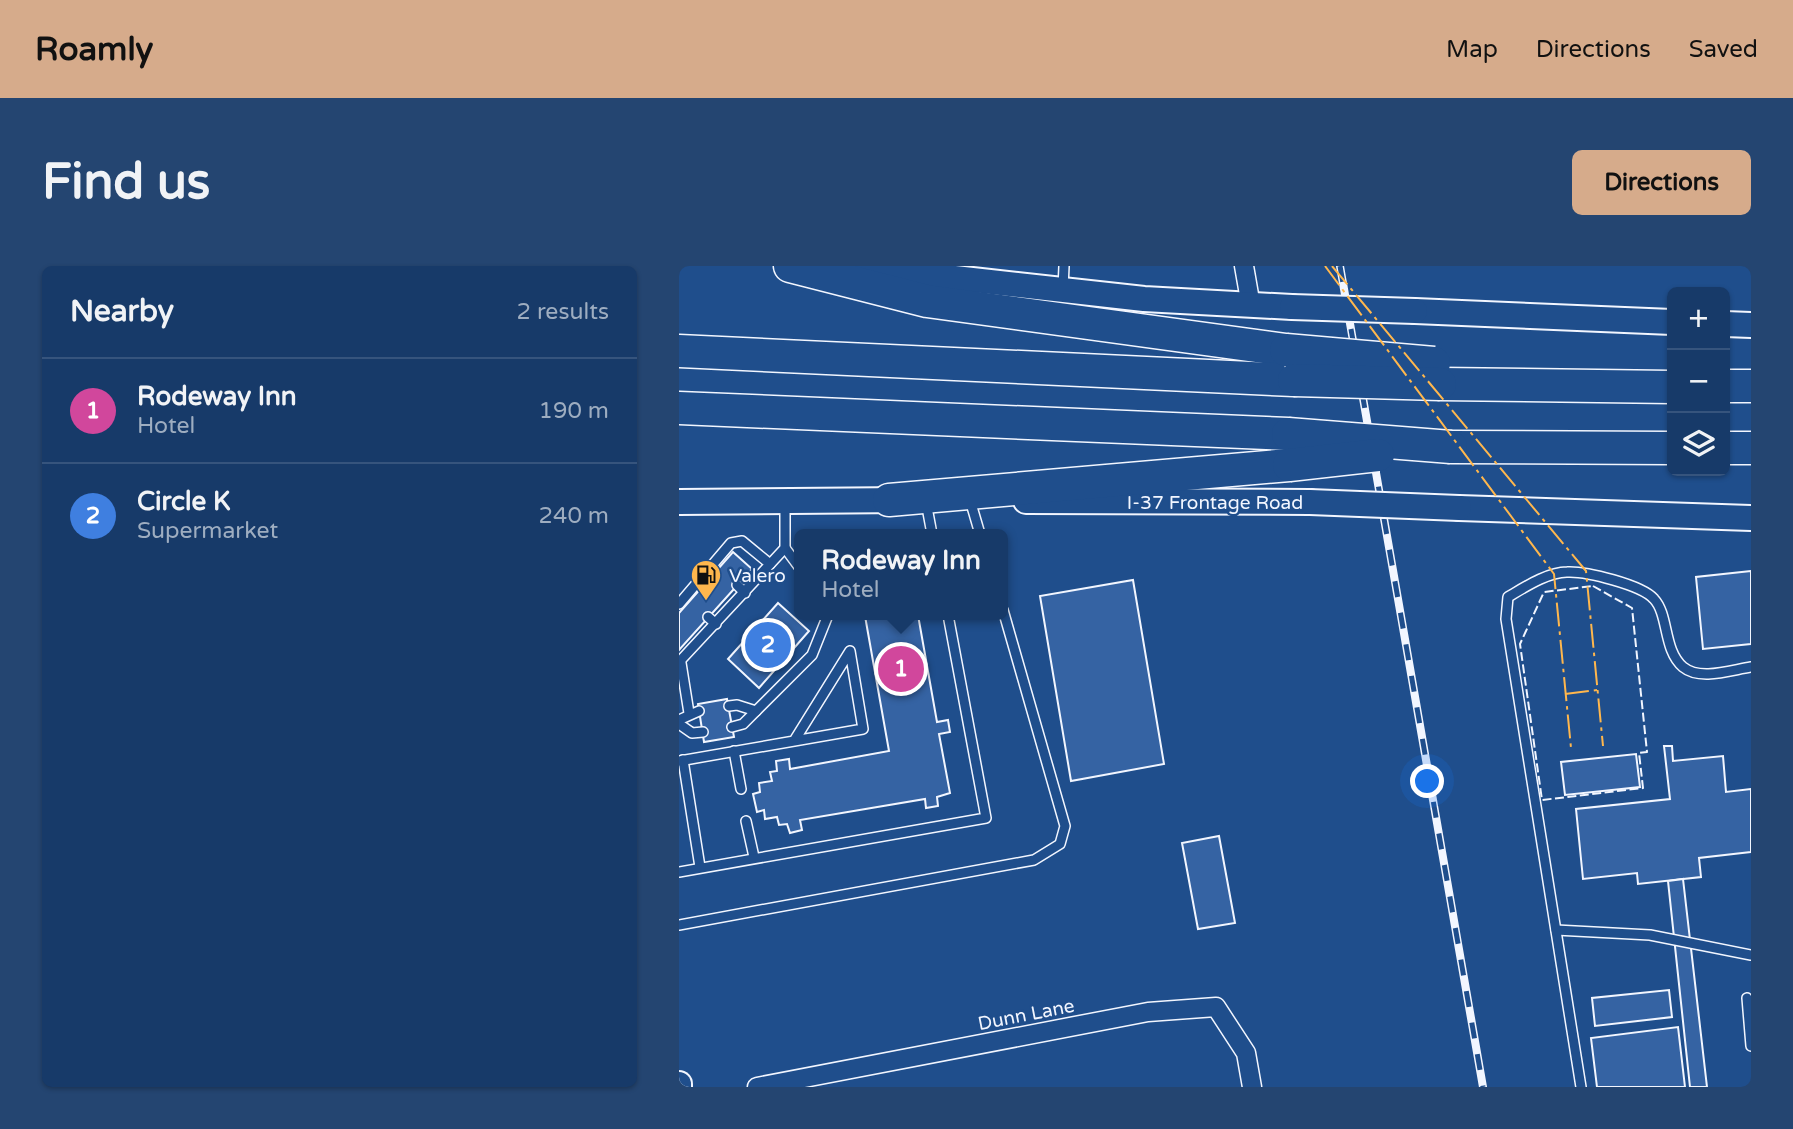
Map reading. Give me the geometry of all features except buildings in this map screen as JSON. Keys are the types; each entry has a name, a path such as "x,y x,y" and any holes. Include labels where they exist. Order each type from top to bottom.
{"highway":[{"path":"790,266 927,301 1290,365"},
{"path":"679,351 1290,365 1437,373 1602,387 1667,387"},
{"path":"1730,386 1751,386"},
{"path":"679,408 1288,434 1451,447 1667,448"},
{"path":"889,500 1289,466 1451,447"},
{"path":"1730,448 1751,449"}],"main road":[{"path":"847,266 1063,278 1251,306 1667,322"},
{"path":"1730,324 1751,325"},
{"name":"I-37 Frontage Road","path":"679,502 1310,502 1751,518"}],"street":[{"path":"1244,266 1251,306"},
{"name":"Dunn Lane","path":"757,1087 1148,1012 1216,1007 1246,1053 1252,1087"}],"lane":[{"path":"926,500 931,529"},
{"path":"969,500 978,529"},
{"path":"785,501 785,548 794,559"},
{"path":"684,601 716,566 730,543 742,541 770,564"},
{"path":"689,713 680,663 697,638 716,624 726,605 745,593 785,548"},
{"path":"1581,1087 1506,620 1508,597 1530,584 1566,571 1606,579 1642,591 1655,599 1673,654 1684,668 1700,675 1751,667"},
{"path":"737,585 745,593"},
{"path":"708,617 716,624"},
{"path":"732,726 743,724 812,656 826,620"},
{"path":"679,872 986,818 949,620"},
{"path":"679,925 1034,860 1060,844 1065,826 1006,620"},
{"path":"700,867 681,760 794,741 863,729 850,651 794,741"},
{"path":"729,706 737,705 756,711"},
{"path":"699,711 689,713 679,722 692,733 703,732"},
{"path":"734,751 741,789"},
{"path":"746,821 754,857"},
{"path":"1556,930 1650,935 1751,955"},
{"path":"1748,998 1751,1046"}],"railway":[{"path":"1340,266 1483,1087"}],"fence":[{"path":"1593,586 1632,608 1647,752 1639,753 1643,788 1542,800 1520,644 1544,592 1593,586"}],"power":[{"path":"1325,266 1554,574 1571,748"},
{"path":"1332,266 1586,571 1603,746"},
{"path":"1565,694 1597,690"}],"place":[{"name":"Valero","path":"706,602"},
{"name":"Circle K","path":"768,645"},
{"name":"Rodeway Inn","path":"901,669"}]}
